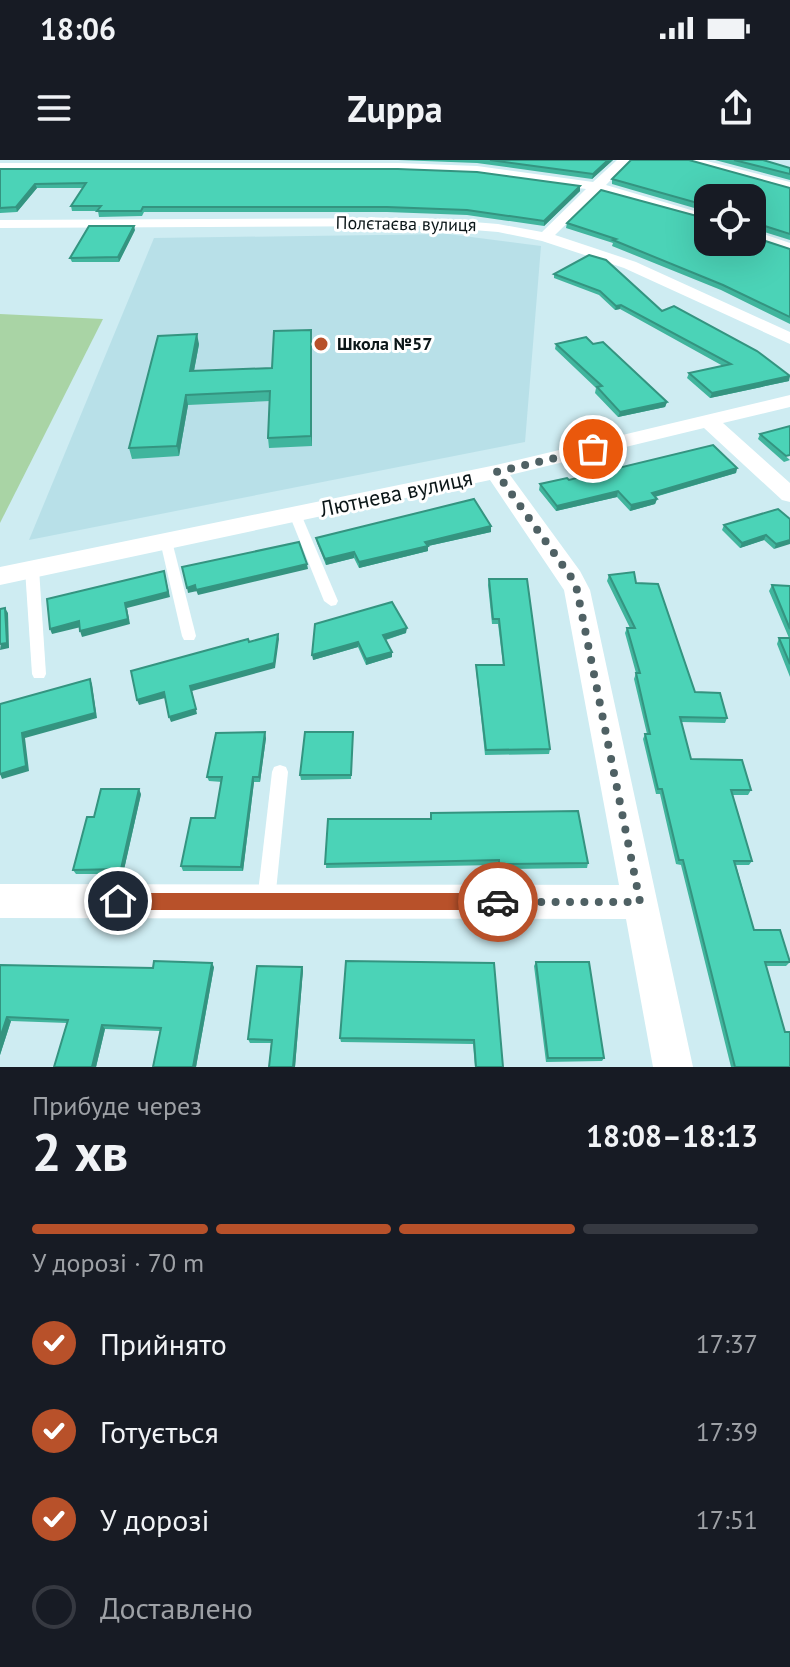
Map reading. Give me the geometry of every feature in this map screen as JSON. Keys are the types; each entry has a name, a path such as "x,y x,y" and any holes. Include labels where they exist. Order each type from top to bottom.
{"street":[{"path":"545,237 624,160"},
{"path":"688,160 790,186"},
{"path":"0,167 438,168 517,174 597,187 694,215"},
{"name":"Полєтаєва вулиця","path":"0,224 424,222 486,226 545,237 672,283 790,339"},
{"path":"766,239 790,248"},
{"name":"Лютнева вулиця","path":"0,576 496,472 790,401"},
{"path":"710,422 790,495"},
{"path":"496,472 571,577 577,590 673,1067"},
{"path":"0,901 640,902"}],"lane":[{"path":"295,514 331,601"},
{"path":"166,541 189,636"},
{"path":"32,569 39,674"},
{"path":"266,901 280,772"}],"shaded area":[{"name":"Школа №57","path":"448,234 541,246 525,442 29,540 154,238"}],"green space":[{"path":"0,314 103,319 0,523"}],"building":[{"path":"490,160 608,160 593,174"},
{"path":"631,160 689,160 790,188 790,234 766,226 766,184 694,184 694,202 612,179"},
{"path":"734,160 763,160 790,168 790,174"},
{"path":"0,169 398,169 477,172 580,186 544,221 467,210 387,207 143,207 141,211 97,211 101,206 71,206 86,183 35,184 16,207 0,208"},
{"path":"601,190 694,215 694,256 766,256 766,241 790,249 790,317 723,285 613,240 616,239 567,223"},
{"path":"89,226 134,226 118,257 70,258"},
{"path":"589,255 606,260 662,311 674,306 757,351 790,376 712,393 689,373 731,364 621,305 616,306 600,291 554,274"},
{"path":"311,330 311,436 268,438 270,391 186,395 177,446 129,448 158,336 197,334 190,371 272,368 274,331"},
{"path":"586,337 593,344 603,342 667,402 620,412 597,387 602,386 556,344"},
{"path":"790,426 790,455 786,456 760,434"},
{"path":"713,445 737,468 652,493 657,499 631,505 618,491 557,506 540,484 569,480"},
{"path":"474,499 491,526 425,542 428,546 359,562 354,552 325,559 316,538"},
{"path":"778,509 790,519 790,540 776,544 766,535 742,543 724,525"},
{"path":"299,542 307,564 196,590 195,585 187,588 182,567"},
{"path":"164,571 168,592 125,603 128,619 80,631 79,621 50,629 47,599"},
{"path":"634,572 636,583 658,584 695,692 720,693 727,718 680,717 691,759 742,760 751,790 731,790 752,861 734,861 754,930 780,930 790,962 765,962 785,1032 790,1032 790,1067 735,1067 683,860 679,860 645,734 650,734 636,673 640,673 627,628 635,628 609,575"},
{"path":"489,579 527,579 550,749 486,750 476,665 504,665 499,619 493,619"},
{"path":"772,585 790,586 790,629"},
{"path":"392,602 407,628 383,635 392,652 366,659 358,642 312,655 315,624"},
{"path":"5,608 7,643 0,644 0,609"},
{"path":"278,634 274,663 190,686 196,709 169,717 164,692 137,700 131,671 248,639 249,642"},
{"path":"779,638 790,638 790,664"},
{"path":"90,679 95,713 22,733 26,766 0,774 0,704"},
{"path":"265,732 259,777 253,777 241,867 181,866 191,818 215,818 222,777 207,777 216,733"},
{"path":"305,732 353,732 351,775 300,775"},
{"path":"101,789 139,789 121,869 73,870 87,817 94,817"},
{"path":"578,811 588,863 499,864 499,860 325,864 328,819 431,819 431,813"},
{"path":"154,961 212,963 193,1067 153,1067 161,1028 102,1025 92,1067 54,1067 68,1020 7,1017 0,1038 0,965 153,968"},
{"path":"346,961 494,963 503,1067 476,1067 474,1040 340,1038"},
{"path":"536,962 589,962 604,1058 548,1058"},
{"path":"257,966 302,967 293,1067 269,1067 272,1040 248,1039"}],"way so far":[{"path":"498,902 640,902 575,584 496,472 593,449"}],"place":[{"name":"Школа №57","path":"321,344"}],"route":[{"path":"118,901 498,902"}]}
